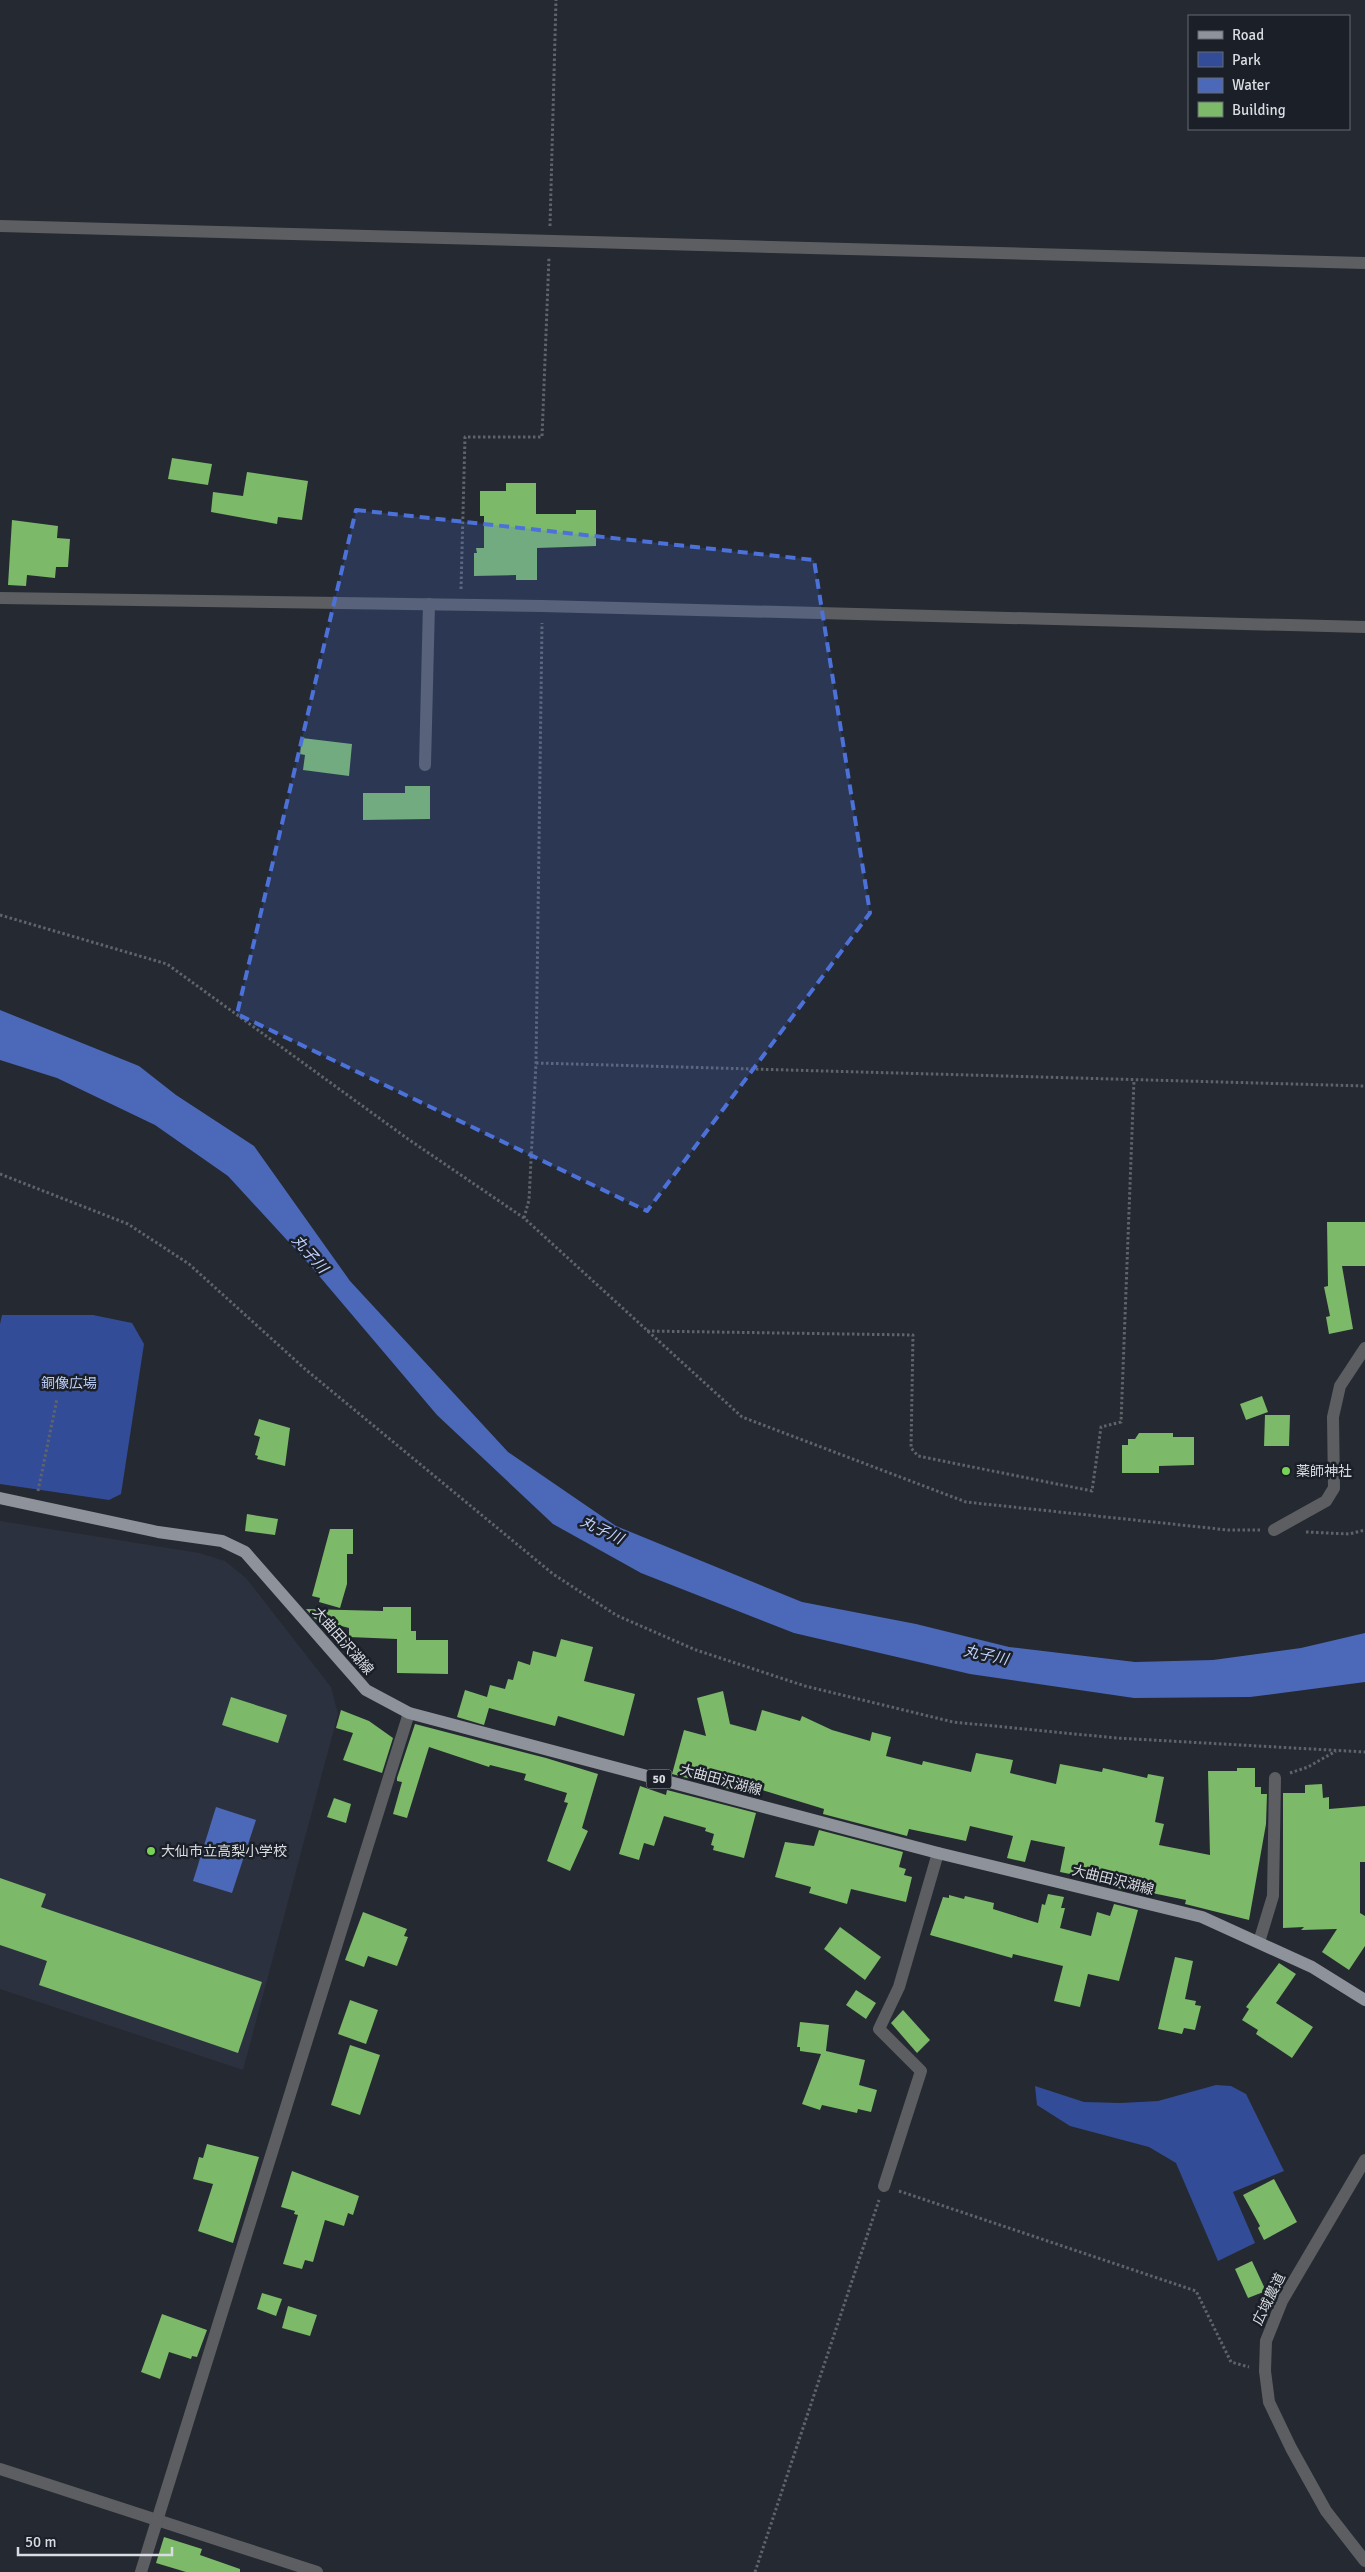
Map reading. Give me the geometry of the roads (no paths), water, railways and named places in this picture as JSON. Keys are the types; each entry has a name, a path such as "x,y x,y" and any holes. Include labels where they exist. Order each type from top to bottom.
{"main road":[{"name":"大曲田沢湖線","path":"0,1498 158,1532 222,1541 245,1552 366,1690 409,1713 938,1853 1202,1917 1312,1967 1365,2000"}],"street":[{"path":"0,226 1365,263"},
{"path":"0,598 542,606 1365,627"},
{"path":"426,765 429,604"},
{"path":"1274,1530 1326,1501 1334,1488 1333,1417 1340,1386 1365,1348"},
{"path":"141,2572 409,1713"},
{"path":"1259,1942 1273,1896 1275,1778"},
{"path":"884,2186 921,2071 879,2029 899,1988 938,1853"},
{"name":"広域農道","path":"1365,2160 1282,2301 1266,2341 1265,2371 1269,2402 1291,2448 1326,2511 1365,2561"},
{"path":"0,2469 317,2572"}],"water":[{"name":"丸子川","path":"0,1010 139,1066 176,1095 254,1146 350,1281 508,1452 616,1526 802,1602 916,1624 1009,1647 1135,1662 1213,1660 1301,1648 1365,1633 1365,1682 1250,1697 1134,1698 970,1674 794,1633 641,1573 553,1524 437,1415 309,1264 228,1176 155,1125 57,1078 0,1060"},
{"path":"216,1807 256,1820 232,1893 193,1881"}],"place":[{"name":"薬師神社","path":"1286,1471"},
{"name":"大仙市立高梨小学校","path":"151,1851"}],"park label":[{"name":"銅像広場","path":"69,1383"}]}
